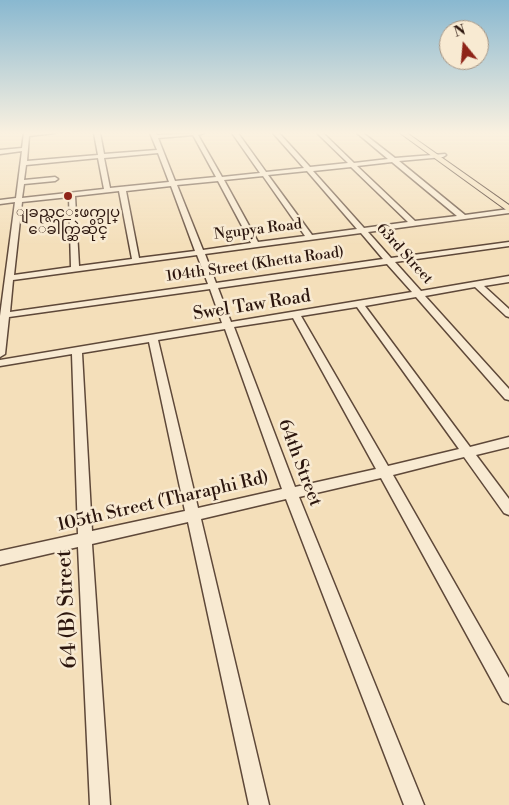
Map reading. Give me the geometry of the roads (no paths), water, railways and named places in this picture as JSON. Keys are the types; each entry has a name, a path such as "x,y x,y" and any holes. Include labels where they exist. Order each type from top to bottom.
{"main road":[{"path":"458,171 509,210"},
{"path":"462,171 509,201"}],"street":[{"path":"0,354 22,171"},
{"path":"104,171 107,190"},
{"name":"64th Street","path":"168,171 213,285 290,492 414,805"},
{"path":"217,171 256,245"},
{"path":"262,171 310,238"},
{"path":"0,202 303,171"},
{"name":"63rd Street","path":"310,171 509,396"},
{"path":"358,171 414,224"},
{"path":"407,171 463,217"},
{"path":"21,182 55,179"},
{"path":"122,189 136,260"},
{"path":"72,194 75,269"},
{"name":"Ngupya Road","path":"10,278 509,210"},
{"name":"104th Street (Khetta Road)","path":"5,315 509,244"},
{"name":"Swel Taw Road","path":"0,362 360,305 509,279"},
{"path":"477,284 509,314"},
{"path":"360,305 509,509"},
{"path":"296,315 509,695"},
{"path":"153,338 259,805"},
{"name":"64 (B) Street","path":"78,350 85,538 100,805"},
{"name":"105th Street (Tharaphi Rd)","path":"0,558 385,472 509,442"}],"place":[{"name":"ျခည္လင္းဖက္ထုပ္ ေခါက္ဆြဲဆိုင္","path":"68,196"}]}
